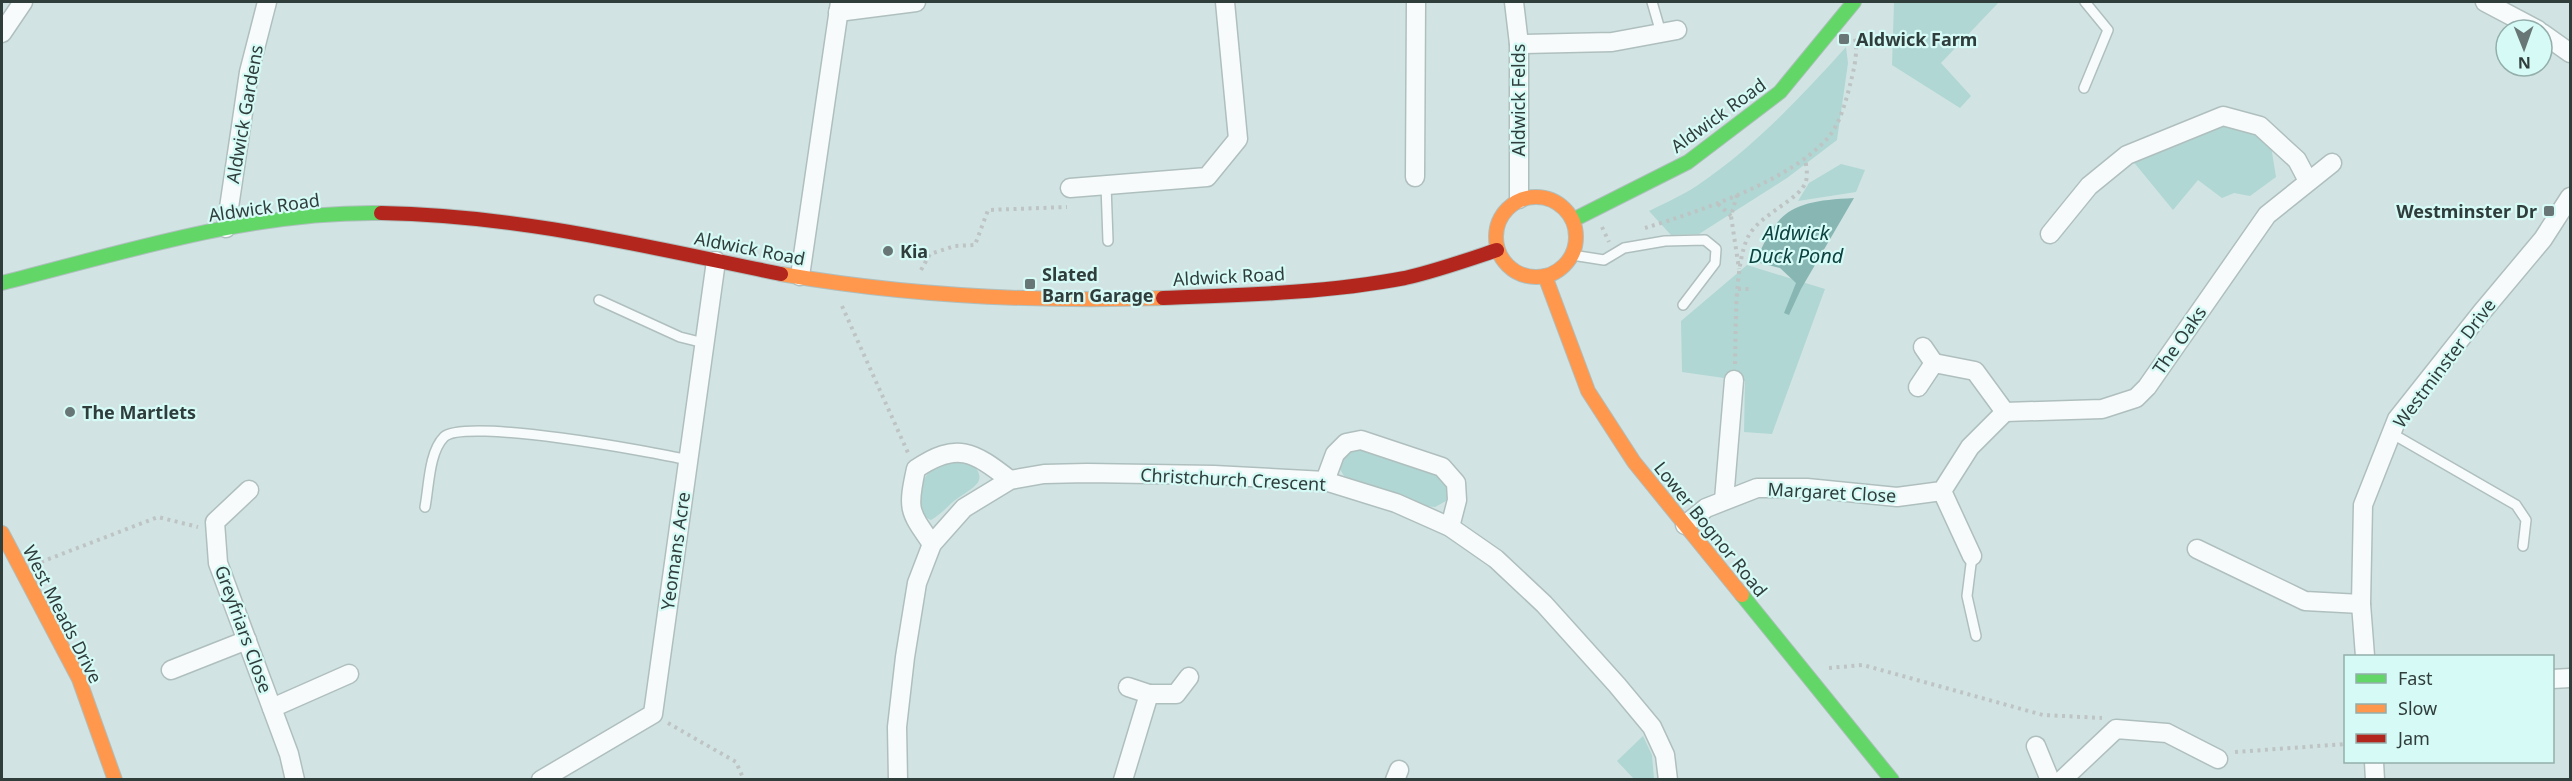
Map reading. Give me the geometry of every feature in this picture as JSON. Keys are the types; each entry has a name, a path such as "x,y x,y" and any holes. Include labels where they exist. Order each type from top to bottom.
{"main road":[{"name":"Aldwick Road","path":"1573,220 1688,162 1780,92 1854,2"},
{"path":"1531,196 1550,199 1566,209 1573,220 1576,243 1572,255 1565,264 1545,276 1521,275 1511,269 1497,250 1495,238 1498,221 1508,206 1519,199 1531,196"},
{"name":"Aldwick Road","path":"2,283 226,228 366,213 439,215 527,223 604,236 716,261 842,284 917,291 1081,299 1238,295 1323,289 1424,273 1497,250"},
{"name":"Lower Bognor Road","path":"1545,276 1588,391 1634,462 1892,780"},
{"name":"West Meads Drive","path":"2,534 79,679 115,780"}],"street":[{"path":"2,33 23,2"},
{"name":"Aldwick Gardens","path":"226,228 249,72 267,2"},
{"path":"800,276 839,7 916,2"},
{"path":"1070,188 1207,177 1238,139 1225,2"},
{"path":"1415,177 1416,2"},
{"name":"Aldwick Felds","path":"1514,2 1519,44 1519,199"},
{"path":"2485,2 2515,18"},
{"path":"1519,44 1612,42 1669,31"},
{"path":"2554,41 2571,53"},
{"path":"2050,234 2089,186 2127,154 2223,116 2260,126 2297,160 2308,181"},
{"name":"The Oaks","path":"2005,412 2102,409 2136,398 2147,387 2267,215 2332,163"},
{"name":"Westminster Drive","path":"2366,655 2361,604 2363,506 2397,419 2543,239 2571,197"},
{"name":"Yeomans Acre","path":"653,714 716,261"},
{"path":"1923,347 1934,363 1975,371 2005,412 1970,447 1942,491 1972,556"},
{"path":"1918,387 1934,363"},
{"path":"1724,500 1734,380"},
{"path":"1325,481 1335,454 1346,443 1361,440 1442,467 1456,483 1457,500 1450,527"},
{"path":"932,544 911,514 911,491 916,469 932,458 953,451 972,454 1010,480"},
{"name":"Christchurch Crescent","path":"898,780 897,727 905,657 917,583 932,544 964,508 1010,480 1044,474 1087,473 1214,475 1325,481 1396,503 1450,527 1496,559 1544,604 1617,685 1652,727 1665,755 1668,780"},
{"name":"Margaret Close","path":"1684,525 1706,508 1757,489 1807,488 1897,497 1942,491"},
{"path":"216,532 215,522 249,490"},
{"name":"Greyfriars Close","path":"216,532 219,563 289,754 295,780"},
{"path":"2197,549 2305,601 2361,604"},
{"path":"171,670 247,640"},
{"path":"272,708 349,674"},
{"path":"1128,687 1149,694 1176,694 1189,677"},
{"path":"2554,679 2571,678"},
{"path":"1123,780 1149,694"},
{"path":"541,780 653,714"},
{"path":"2062,780 2116,729 2167,733 2223,756"},
{"path":"2036,746 2050,780"},
{"path":"2374,763 2375,780"}],"lane":[{"path":"1652,2 1669,31"},
{"path":"2084,88 2108,30 2085,2"},
{"path":"1106,185 1108,241"},
{"path":"1572,255 1604,260 1624,248 1665,241 1705,240 1716,249 1715,264 1683,305"},
{"path":"599,300 680,337 704,343"},
{"path":"425,507 439,444 445,436 458,431 496,432 566,439 688,460"},
{"path":"2391,434 2516,506 2526,520 2523,546"},
{"path":"1972,556 1967,596 1976,636"}],"path":[{"path":"1639,230 1718,204 1737,195 1805,158 1827,140 1840,118 1849,90 1856,38 1838,22"},
{"path":"1734,380 1739,273 1749,236 1764,217 1800,192 1806,180 1805,158"},
{"path":"917,291 923,263 930,254 955,246 975,245 988,210 1070,207 1070,188"},
{"path":"1737,195 1731,216 1739,273"},
{"path":"1718,204 1731,216"},
{"path":"1607,240 1618,237"},
{"path":"842,284 840,300 916,469"},
{"path":"1738,289 1752,289"},
{"path":"21,569 158,517 216,532"},
{"path":"1805,674 1817,669 1863,665 2043,715 2114,718"},
{"path":"653,714 736,762 744,780"},
{"path":"2223,756 2344,744"}],"shaded area":[{"path":"1894,2 1999,2 1941,63 1971,96 1960,108 1892,65"},
{"path":"1846,47 1848,63 1837,140 1787,178 1699,234 1671,235 1649,211 1692,189 1738,155 1794,103"},
{"path":"2222,124 2251,132 2271,146 2276,177 2250,196 2234,193 2222,198 2198,180 2173,210 2132,160"},
{"path":"1841,164 1865,170 1856,192 1798,201 1809,183"},
{"path":"1747,265 1825,289 1772,434 1744,432 1745,381 1682,372 1681,321"},
{"path":"1360,448 1442,476 1449,489 1446,501 1435,507 1424,506 1344,476 1338,466 1341,458 1348,452"},
{"path":"957,460 969,460 979,473 978,482 931,520 921,511 919,504 918,497 922,483 933,469"},
{"path":"1643,736 1652,755 1654,779 1634,779 1617,761"}],"water":[{"name":"Aldwick Duck Pond","path":"1854,198 1801,289 1789,315 1784,313 1796,283 1780,268 1756,262 1772,229 1781,218 1804,205 1818,201"}],"traffic: fast":[{"path":"1573,220 1688,162 1780,92 1854,2"},
{"path":"2,283 142,247 237,226 333,214 381,213"},
{"path":"1742,595 1892,780"}],"traffic: slow":[{"path":"1528,197 1544,197 1565,208 1576,229 1576,237 1576,245 1565,266 1544,277 1528,277 1514,271 1502,259 1496,245 1496,229 1502,215 1514,203 1528,197"},
{"path":"781,274 876,288 972,296 1067,299 1163,298"},
{"path":"1545,276 1588,391 1634,462 1742,595"},
{"path":"2,533 79,679 115,780"}],"traffic: jam":[{"path":"381,213 432,215 532,226 632,243 781,274"},
{"path":"1163,298 1284,292 1375,283 1428,272 1497,250"}],"place":[{"name":"Aldwick Farm","path":"1844,39"},
{"name":"Westminster Dr","path":"2549,211"},
{"name":"Kia","path":"888,251"},
{"name":"Slated Barn Garage","path":"1030,284"},
{"name":"The Martlets","path":"70,412"}]}
